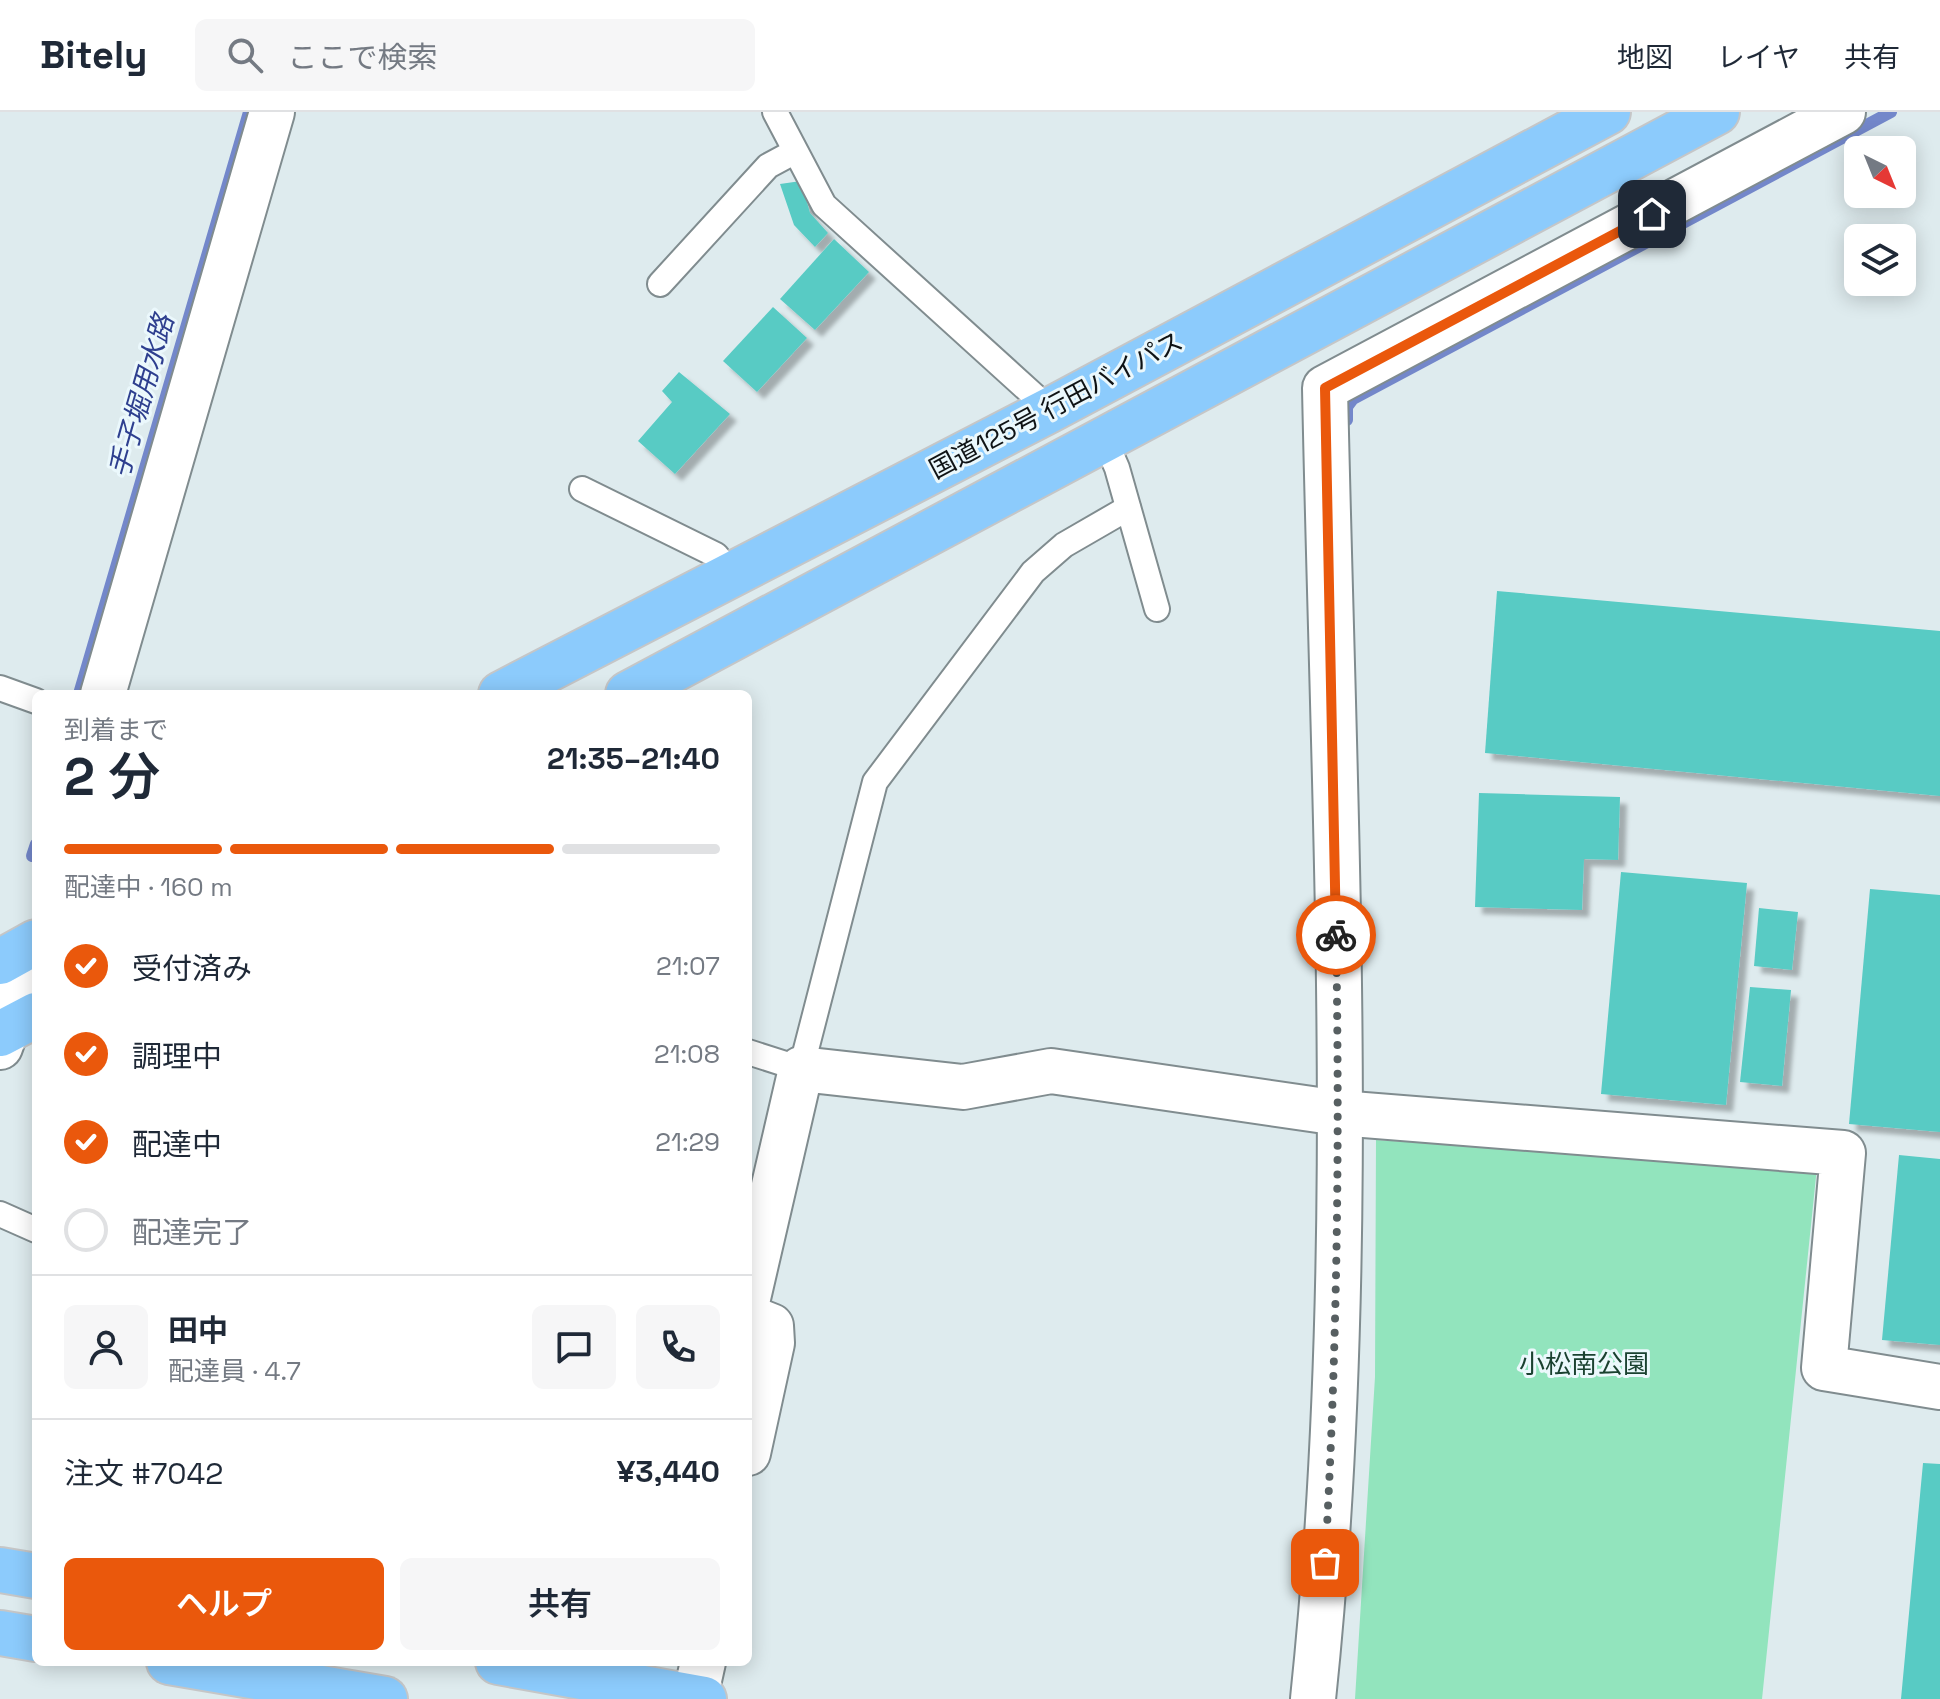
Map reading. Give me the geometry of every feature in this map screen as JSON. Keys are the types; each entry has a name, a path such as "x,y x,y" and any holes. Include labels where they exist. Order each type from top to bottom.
{"highway":[{"name":"国道125号 行田バイパス","path":"509,690 1050,410 1608,112"},
{"name":"国道125号 行田バイパス","path":"635,690 1717,112"},
{"path":"0,962 32,947"},
{"path":"0,1570 32,1575"},
{"path":"0,1633 32,1638"},
{"path":"192,1666 385,1699"},
{"path":"532,1666 701,1686"}],"street":[{"path":"104,690 272,112"},
{"path":"1313,1699 1336,1375 1339,1113 1325,388 1843,112"},
{"path":"11,1032 32,959"},
{"path":"752,1281 801,1069 963,1087 1051,1071 1339,1113 1843,1153 1824,1368 1940,1387"},
{"path":"752,1319 771,1326 772,1343 752,1435"}],"lane":[{"path":"775,112 824,205 1050,410"},
{"path":"660,284 768,166 794,152"},
{"path":"1104,438 1157,609"},
{"path":"582,489 716,555 732,575"},
{"path":"752,1053 801,1069 875,782 1033,572 1064,545 1128,508"},
{"path":"0,688 32,700"},
{"path":"0,1214 32,1228"}],"green space":[{"name":"小松南公園","path":"1376,1140 1817,1167 1762,1699 1355,1699 1375,1377"}],"building":[{"path":"801,181 810,213 828,233 815,247 794,225 780,184"},
{"path":"834,239 869,272 815,330 780,299"},
{"path":"773,307 807,338 757,392 723,361"},
{"path":"679,372 730,414 675,474 638,441 672,402 662,391"},
{"path":"1497,591 1940,631 1940,796 1485,753"},
{"path":"1479,793 1620,797 1618,860 1584,859 1582,910 1475,907"},
{"path":"1621,872 1747,883 1726,1105 1601,1094"},
{"path":"1870,889 1940,895 1940,1132 1849,1124"},
{"path":"1759,908 1798,912 1792,970 1754,966"},
{"path":"1750,987 1791,990 1782,1086 1740,1082"},
{"path":"1899,1155 1940,1159 1940,1345 1882,1340"},
{"path":"1923,1463 1940,1464 1940,1699 1901,1699"}],"waterway":[{"name":"手子堀用水路","path":"80,690 249,112"},
{"path":"1347,420 1347,407 1353,399 1891,112"}],"way so far":[{"path":"1325,1563 1336,1375 1339,1113 1336,935"}],"route":[{"path":"1336,935 1325,388 1652,214"}]}
